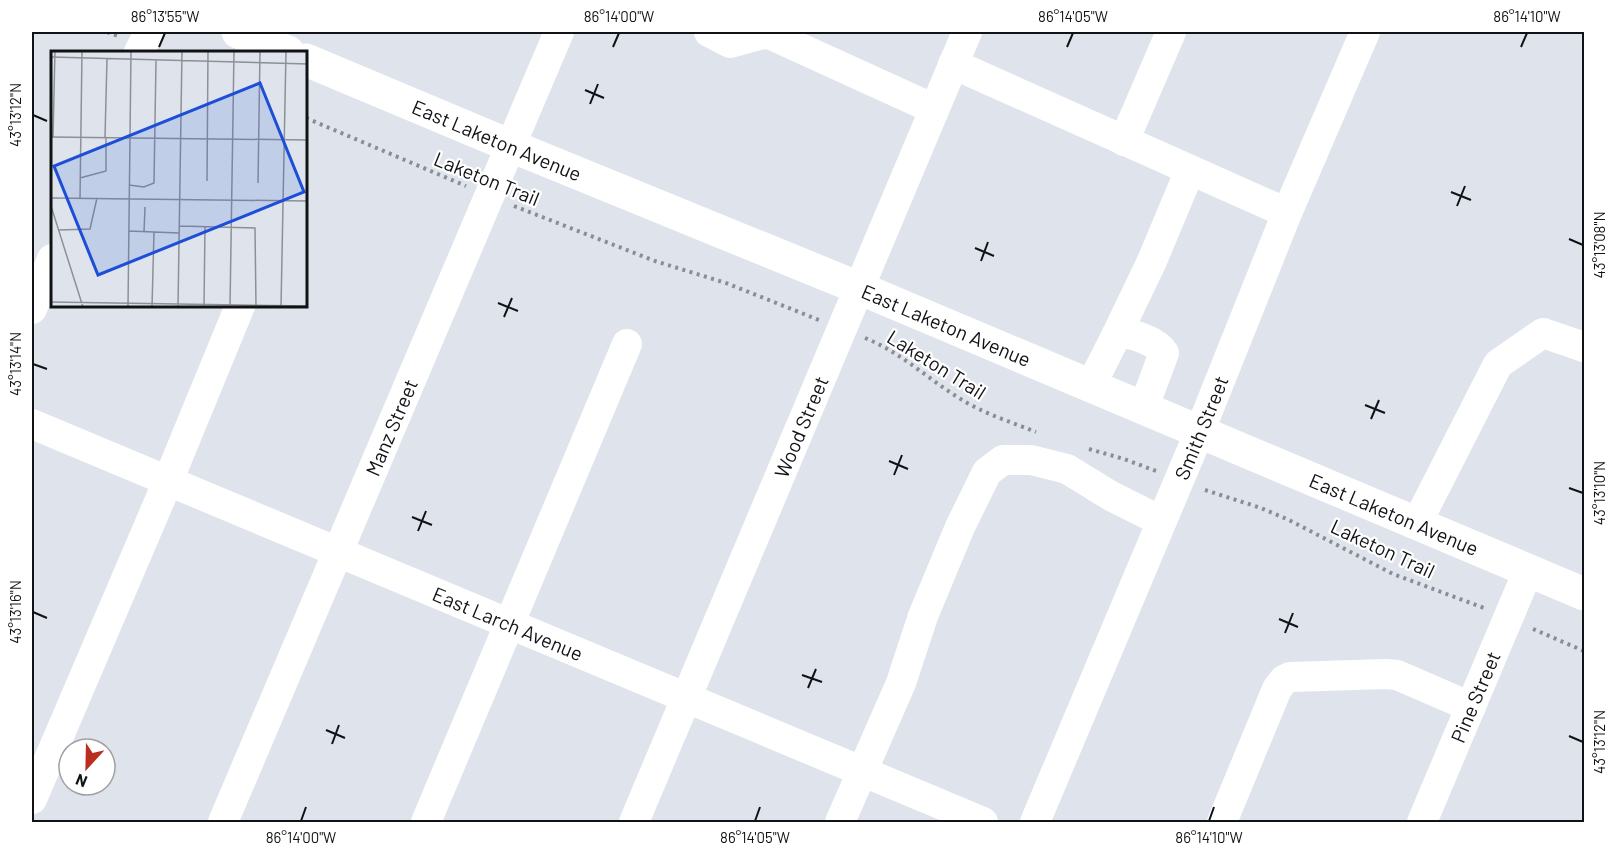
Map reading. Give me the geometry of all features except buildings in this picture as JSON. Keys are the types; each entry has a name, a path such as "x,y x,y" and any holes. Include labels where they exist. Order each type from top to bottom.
{"main road":[{"path":"238,32 286,51"},
{"name":"East Laketon Avenue","path":"308,61 859,288 1584,594"}],"street":[{"path":"140,51 149,32"},
{"name":"Manz Street","path":"223,822 559,32"},
{"path":"709,32 730,43 767,32 934,109"},
{"name":"Wood Street","path":"633,822 967,32"},
{"path":"1124,141 1171,32"},
{"name":"Smith Street","path":"1035,822 1199,433 1287,213 1365,32"},
{"path":"953,64 1287,213"},
{"path":"1090,387 1152,261 1190,170"},
{"path":"32,309 51,262"},
{"path":"32,799 239,308"},
{"path":"1117,334 1125,332 1142,338 1161,348 1164,353 1143,409"},
{"path":"1418,523 1498,364 1543,333 1584,347"},
{"path":"426,822 627,344"},
{"name":"East Larch Avenue","path":"32,424 983,822"},
{"path":"840,822 901,683 923,616 960,527 987,472 1004,460 1031,460 1067,469 1111,496 1161,521"},
{"name":"Pine Street","path":"1422,822 1528,571"},
{"path":"1222,822 1277,689 1284,680 1290,677 1397,675 1471,707"}],"path":[{"name":"Laketon Trail","path":"308,119 489,196 655,261 726,283 892,350 961,400 1004,420 1046,435"},
{"name":"Laketon Trail","path":"1079,446 1124,459 1179,478 1202,489 1261,508 1393,574 1482,607 1584,651"}]}
